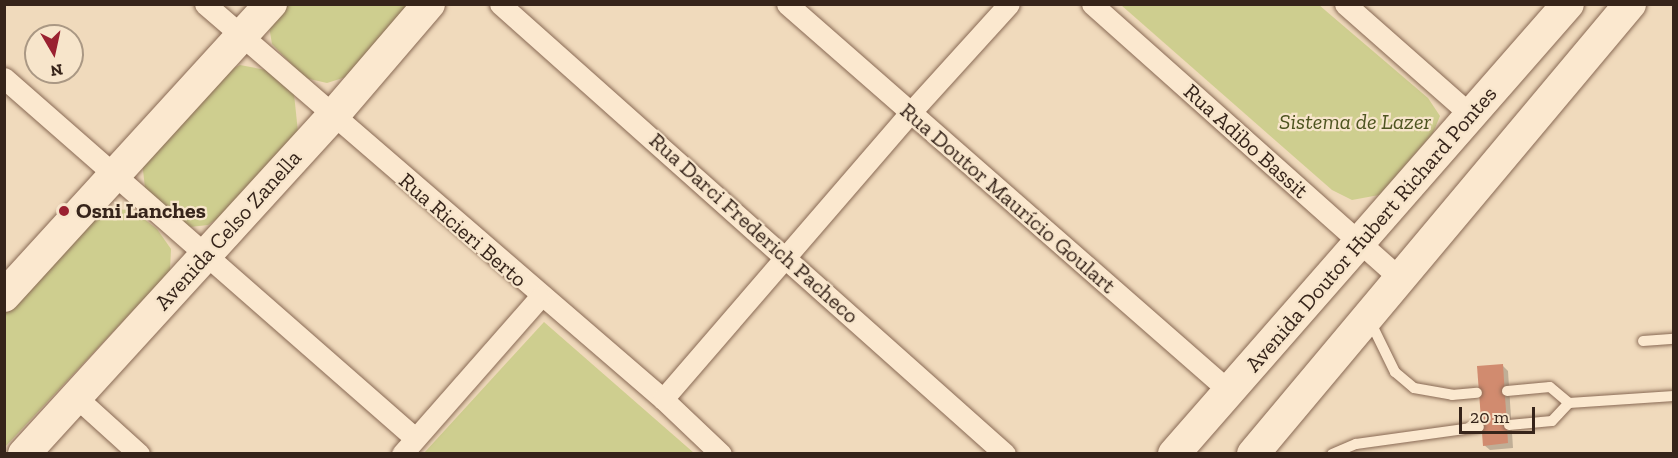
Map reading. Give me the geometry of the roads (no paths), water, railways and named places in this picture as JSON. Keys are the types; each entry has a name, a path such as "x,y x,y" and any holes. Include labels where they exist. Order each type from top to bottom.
{"main road":[{"path":"4,297 271,4"},
{"name":"Avenida Celso Zanella","path":"24,453 332,117 429,4"},
{"name":"Avenida Doutor Hubert Richard Pontes","path":"1174,453 1568,4"},
{"path":"1254,453 1630,4"}],"street":[{"name":"Rua Ricieri Berto","path":"205,4 540,297 663,399 721,453"},
{"name":"Rua Darci Frederich Pacheco","path":"500,4 788,257 1005,453"},
{"name":"Rua Doutor Maurício Goulart","path":"787,4 1229,391"},
{"path":"663,399 910,113 1009,4"},
{"name":"Rua Adibo Bassit","path":"1092,4 1399,278"},
{"path":"1345,4 1471,115"},
{"path":"4,78 206,255 408,446 540,297"},
{"path":"76,397 139,453"}],"lane":[{"path":"1367,316 1395,372 1414,388 1452,395 1478,393"},
{"path":"1643,341 1674,339"},
{"path":"1507,391 1550,387 1569,403 1674,396"},
{"path":"1509,424 1552,422 1569,403"},
{"path":"1332,453 1356,444 1479,428"}],"place":[{"name":"Osni Lanches","path":"64,211"}],"park label":[{"name":"Sistema de Lazer","path":"1355,122"}]}
